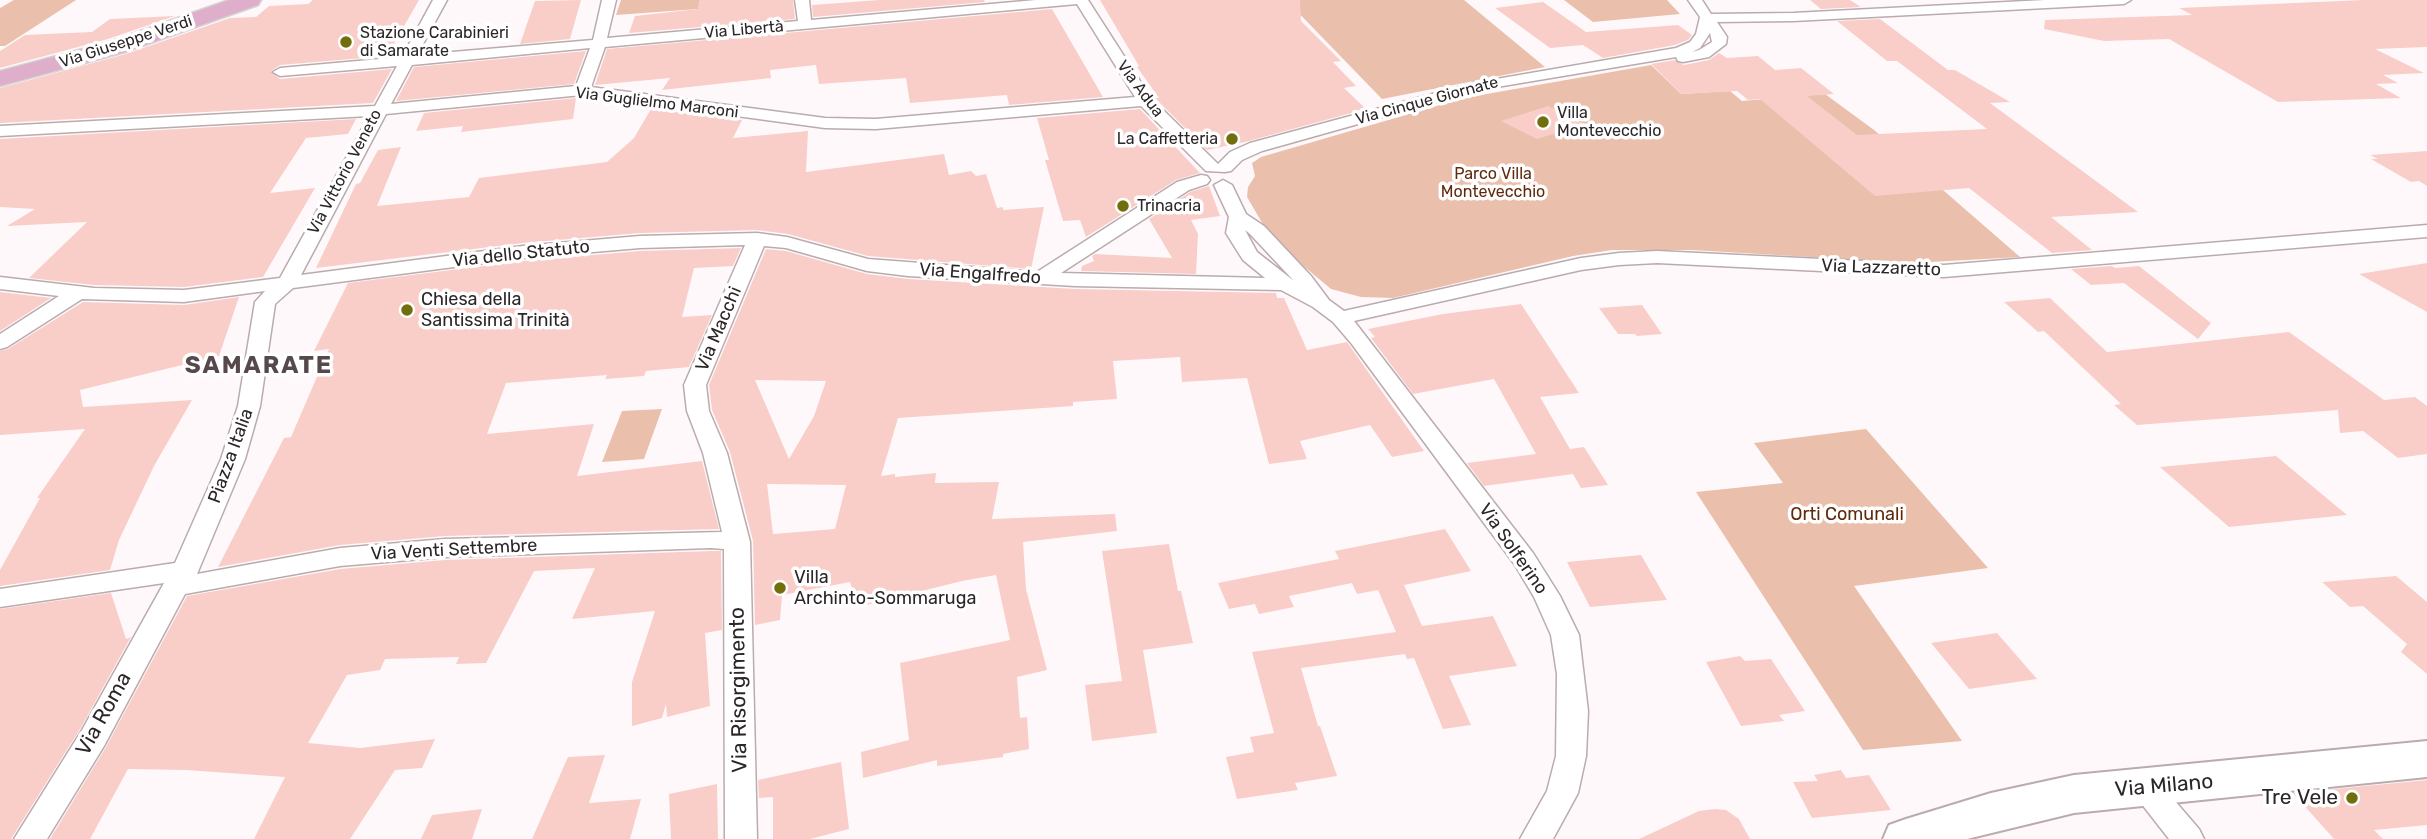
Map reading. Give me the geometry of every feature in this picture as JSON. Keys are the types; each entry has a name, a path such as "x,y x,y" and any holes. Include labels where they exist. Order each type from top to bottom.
{"main road":[{"name":"Via Giuseppe Verdi","path":"0,79 117,47 237,3"}],"street":[{"name":"Via Vittorio Veneto","path":"286,284 440,0"},
{"path":"582,90 599,43 609,0"},
{"path":"802,0 805,24"},
{"name":"Via Libertà","path":"407,61 1081,0"},
{"name":"Via Adua","path":"1081,0 1145,100 1213,171"},
{"name":"Via Cinque Giornate","path":"1041,278 1183,186 1256,147 1478,86 1636,61 1692,57 1713,49 1720,37 1695,0"},
{"path":"1706,18 1793,17 2124,0"},
{"path":"280,72 407,61"},
{"name":"Via Guglielmo Marconi","path":"0,131 341,114 582,90 825,123 876,124 1145,100"},
{"name":"Via Solferino","path":"1213,171 1239,172 1240,177 1223,186 1238,216 1256,230 1304,279 1330,310 1524,559 1548,596 1565,635 1572,674 1571,756 1562,793 1536,839"},
{"name":"Via Solferino","path":"1238,216 1236,233 1257,262 1284,284 1330,310"},
{"name":"Via Lazzaretto","path":"1330,310 1619,259 1657,257 1944,271 2427,232"},
{"name":"Via dello Statuto","path":"286,284 523,252 640,242 757,239"},
{"name":"Via Engalfredo","path":"757,239 787,243 867,265 1041,278 1284,284"},
{"name":"Via Macchi","path":"737,542 715,453 698,411 695,385 757,239"},
{"name":"Via Engalfredo","path":"1206,284 1235,276 1273,248"},
{"path":"0,283 79,292 184,296 286,284"},
{"name":"Piazza Italia","path":"180,579 233,459 249,406 265,302 286,284"},
{"path":"0,343 79,292"},
{"name":"Via Venti Settembre","path":"0,597 180,579 340,556 432,549 711,539 737,542"},
{"name":"Via Risorgimento","path":"737,542 741,839"},
{"name":"Via Roma","path":"30,839 93,738 180,579"},
{"name":"Via Milano","path":"1906,839 1991,812 2074,794 2427,760"},
{"path":"2146,789 2188,839"}],"green space":[{"path":"14,0 76,0 5,46 0,46 0,8"},
{"path":"621,0 700,0 698,9 616,15"},
{"path":"1286,0 1464,0 1545,67 1382,99"},
{"path":"1564,0 1667,0 1680,14 1593,22"},
{"name":"Parco Villa Montevecchio","path":"1651,65 1681,94 1730,91 1742,101 1825,94 1874,130 2020,257 1912,263 1692,250 1612,250 1573,256 1393,298 1361,297 1331,289 1295,259 1264,226 1247,197 1248,187 1255,176 1252,163 1261,157 1464,98"},
{"path":"662,409 644,459 602,462 622,411"},
{"name":"Orti Comunali","path":"1866,429 1988,568 1854,586 1962,741 1863,750 1696,492 1783,483 1754,443"}],"building":[{"path":"313,0 419,0 387,56 280,65 271,71 280,79 392,69 373,103 0,123 0,88 126,54 230,18 256,17 269,6 308,4"},
{"path":"581,0 570,39 520,44 535,1"},
{"path":"700,0 793,0 795,19 629,33 635,16 698,9"},
{"path":"879,0 985,2 813,17 812,5"},
{"path":"1100,0 1300,0 1301,21 1341,61 1333,62 1356,86 1344,88 1366,109 1207,150 1155,98 1159,98 1137,67 1139,66"},
{"path":"1810,0 1850,0 1861,7 1821,9"},
{"path":"2427,0 2427,47 2375,49 2424,73 2383,75 2398,83 2376,84 2401,98 2278,102 2169,39 2104,41 2044,29 2045,20 2192,15 2179,8"},
{"path":"1543,2 1586,32 1678,25 1692,35 1688,40 1675,45 1603,58 1583,45 1550,48 1495,8"},
{"path":"1052,9 1103,97 1009,105 1007,95 910,103 906,78 819,84 816,65 770,70 771,78 662,90 670,78 595,85 607,49"},
{"path":"175,16 108,39 0,68 0,51 25,35 92,32 110,19"},
{"path":"1880,19 1948,70 1955,70 2010,102 1990,103 2138,212 2051,217 2092,250 2052,253 1969,188 1875,196 1760,99 1748,100 1737,91 1681,94 1651,64 1675,60 1684,65 1709,60 1719,53 1727,58 1758,56 1775,70 1801,68 1834,94 1807,96 1857,135 1987,129 1897,61 1887,61 1837,21"},
{"path":"586,51 574,84 396,101 414,67"},
{"path":"576,98 573,119 461,132 463,126 416,131 424,113"},
{"name":"Villa Montevecchio","path":"1548,106 1585,124 1537,139 1501,121"},
{"path":"651,109 742,120 733,138 808,131 806,172 944,154 949,175 971,171 976,176 986,174 997,208 1003,207 1003,210 1044,207 1031,269 868,256 788,234 757,230 640,233 523,243 316,268 356,184 360,183 378,150 401,147 377,206 469,197 479,178 607,162 634,138"},
{"path":"1140,109 1200,173 1176,180 1086,237 1080,220 1063,221 1045,160 1049,160 1037,118"},
{"path":"356,119 348,134 306,138 270,193 315,188 263,277 184,287 94,285 29,278 87,222 7,226 35,209 0,207 0,139"},
{"path":"2427,151 2427,186 2419,181 2411,182 2371,159 2378,159 2370,155"},
{"path":"1209,186 1220,216 1191,220 1198,234 1196,274 1081,271 1082,266 1094,261 1092,256 1095,254 1172,258 1149,219 1190,192"},
{"path":"741,248 733,266 694,268 682,317 712,315 689,367 646,371 644,376 605,379 607,375 506,383 487,434 594,424 577,476 702,461 719,529 445,536 340,545 218,567 284,438 291,437 329,349 314,351 348,283 523,261 640,251"},
{"path":"766,249 786,251 867,274 908,279 1075,289 1276,293 1277,298 1284,298 1307,350 1347,342 1424,451 1392,457 1370,425 1300,441 1307,459 1269,464 1247,378 1182,382 1180,357 1113,361 1117,399 1073,402 1073,406 898,418 881,476 936,473 935,483 999,482 992,519 1115,514 1117,531 1023,542 1026,589 1047,670 1017,677 1020,718 1027,717 1029,749 1003,754 1003,757 937,766 937,760 863,778 861,752 909,740 900,663 1010,640 996,575 858,607 850,582 782,595 780,620 755,625 753,541 730,452 712,410 709,385","holes":["755,380 826,381 814,416 789,459","767,484 846,485 835,529 773,534"]},
{"path":"2427,263 2427,312 2359,274"},
{"path":"2139,266 2211,323 2198,339 2124,283 2091,285 2071,269"},
{"path":"0,292 51,298 0,331"},
{"path":"239,297 219,356 80,390 83,407 192,400 154,466 119,540 110,570 0,586 0,570 40,498 37,498 85,429 0,435 0,351 8,349 83,302 184,305"},
{"path":"2050,298 2107,352 2289,332 2384,400 2415,397 2427,406 2427,454 2398,458 2363,431 2340,433 2338,410 2137,425 2114,405 2121,404 2044,331 2038,332 2004,302"},
{"path":"1521,304 1579,393 1540,397 1570,449 1584,447 1608,485 1581,488 1573,474 1484,486 1467,463 1536,454 1494,379 1413,394 1371,338 1375,337 1368,329 1443,314"},
{"path":"1642,305 1662,334 1618,334 1599,308"},
{"path":"2276,456 2347,515 2229,527 2160,467"},
{"path":"1445,529 1471,571 1404,585 1422,626 1493,616 1517,666 1449,676 1471,725 1443,729 1414,658 1407,659 1405,654 1301,668 1318,726 1337,776 1295,783 1298,790 1237,799 1226,757 1254,752 1250,737 1274,733 1252,652 1396,632 1378,590 1357,594 1352,583 1289,596 1294,607 1259,614 1255,604 1229,609 1218,583 1339,559 1335,551"},
{"path":"1169,544 1178,591 1181,591 1193,643 1143,650 1157,733 1092,741 1085,685 1122,681 1102,551"},
{"path":"721,551 722,630 705,633 710,706 667,717 666,704 662,718 632,726 632,682 655,611 572,619 595,568 534,571 486,663 456,664 459,657 385,659 380,670 347,675 308,743 360,748 435,739 422,768 395,770 350,839 254,839 285,777 128,769 90,839 50,839 106,747 187,596 340,569 445,560"},
{"path":"1641,555 1667,600 1590,607 1567,562"},
{"path":"2396,576 2427,602 2427,674 2401,652 2407,644 2363,606 2350,607 2322,582"},
{"path":"111,593 126,639 131,637 80,729 11,839 0,839 0,609"},
{"path":"1997,633 2037,679 1969,689 1931,643"},
{"path":"1740,656 1745,661 1771,659 1805,711 1779,715 1784,721 1741,726 1706,662"},
{"path":"605,755 589,803 641,799 630,839 532,839 568,757"},
{"path":"841,762 849,829 810,839 773,839 773,797 759,798 758,780"},
{"path":"1841,770 1846,778 1869,775 1891,810 1812,818 1793,782 1818,781 1814,775"},
{"path":"2427,780 2427,825 2374,830 2383,839 2334,839 2293,793"},
{"path":"717,784 718,839 671,839 669,794"},
{"path":"482,809 472,839 421,839 432,815"},
{"path":"1726,810 1739,819 1750,839 1639,839 1699,811"}],"place":[{"name":"Stazione Carabinieri di Samarate","path":"346,42"},
{"name":"Villa Montevecchio","path":"1543,122"},
{"name":"La Caffetteria","path":"1232,139"},
{"name":"Trinacria","path":"1123,206"},
{"name":"Chiesa della Santissima Trinità","path":"407,310"},
{"name":"Villa Archinto-Sommaruga","path":"780,588"},
{"name":"Tre Vele","path":"2352,798"}],"district":[{"name":"SAMARATE","path":"259,366"}]}
